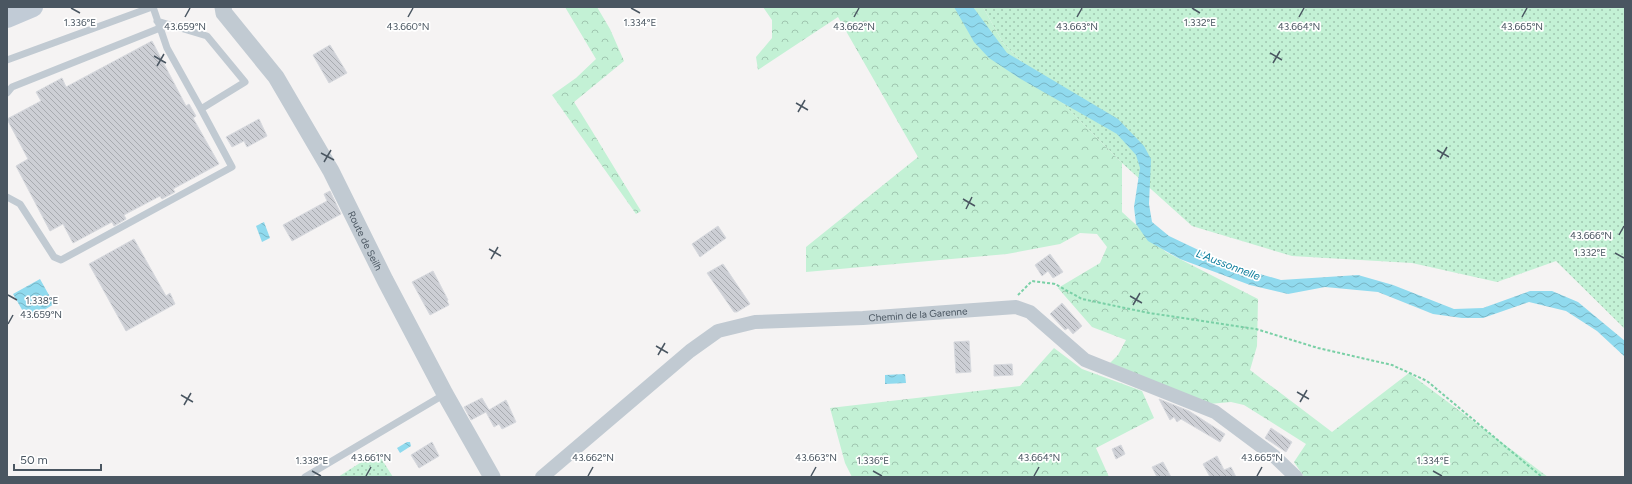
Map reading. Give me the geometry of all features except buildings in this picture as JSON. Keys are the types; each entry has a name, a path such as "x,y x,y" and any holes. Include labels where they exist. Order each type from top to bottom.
{"main road":[{"path":"7,18 33,7"}],"street":[{"name":"Route de Seilh","path":"220,9 276,77 332,171 385,280 445,394 492,477"},
{"name":"Chemin de la Garenne","path":"542,477 690,351 718,331 755,322 863,318 1016,307 1030,312 1085,360 1215,412 1274,456 1296,477"}],"lane":[{"path":"7,60 152,7 167,48 232,167 61,260 54,257 20,204 7,197"},
{"path":"157,21 207,36 245,82 201,109"},
{"path":"7,93 12,87 160,28"},
{"path":"305,477 445,394"}],"path":[{"path":"1016,307 1016,298 1032,280 1055,284 1082,299 1149,313 1256,329 1318,348 1392,365 1427,382 1542,477"}],"green space":[{"path":"565,7 597,7 610,29 624,61 574,102 641,211 636,214 552,95 576,78 596,59"},
{"path":"763,7 983,7 1003,43 1122,163 1122,212 1166,252 1258,299 1257,346 1250,370 1332,432 1409,373 1548,477 1304,477 1294,462 1306,444 1244,405 1231,402 1209,404 1110,363 1118,355 1126,340 1092,327 1058,288 1100,263 1107,247 1097,234 1080,233 1060,244 1007,254 806,272 806,247 918,157 838,17 758,70 756,57 772,38 772,20"},
{"path":"983,7 1625,7 1625,329 1556,261 1497,282 1412,263 1292,256 1192,226 1122,163 1003,43"},
{"path":"1054,348 1082,369 1142,391 1154,418 1096,448 1109,477 852,477 845,463 830,408 1020,386"},
{"path":"377,452 393,477 338,477"}],"water":[{"name":"L'Aussonnelle","path":"954,7 973,7 1007,53 1118,119 1144,146 1151,159 1149,204 1152,222 1169,236 1232,266 1281,280 1358,275 1393,285 1454,309 1483,308 1530,291 1552,291 1578,302 1625,341 1625,357 1597,331 1566,311 1529,302 1483,318 1462,318 1433,314 1378,292 1325,287 1288,294 1250,285 1180,259 1148,241 1136,224 1134,207 1140,168 1136,155 1117,134 1019,78 989,58 974,42"},
{"path":"264,222 270,238 262,242 256,226"},
{"path":"40,279 54,304 28,320 13,294"},
{"path":"905,374 906,383 885,384 885,375"},
{"path":"407,442 410,442 411,446 400,453 397,448"}]}
